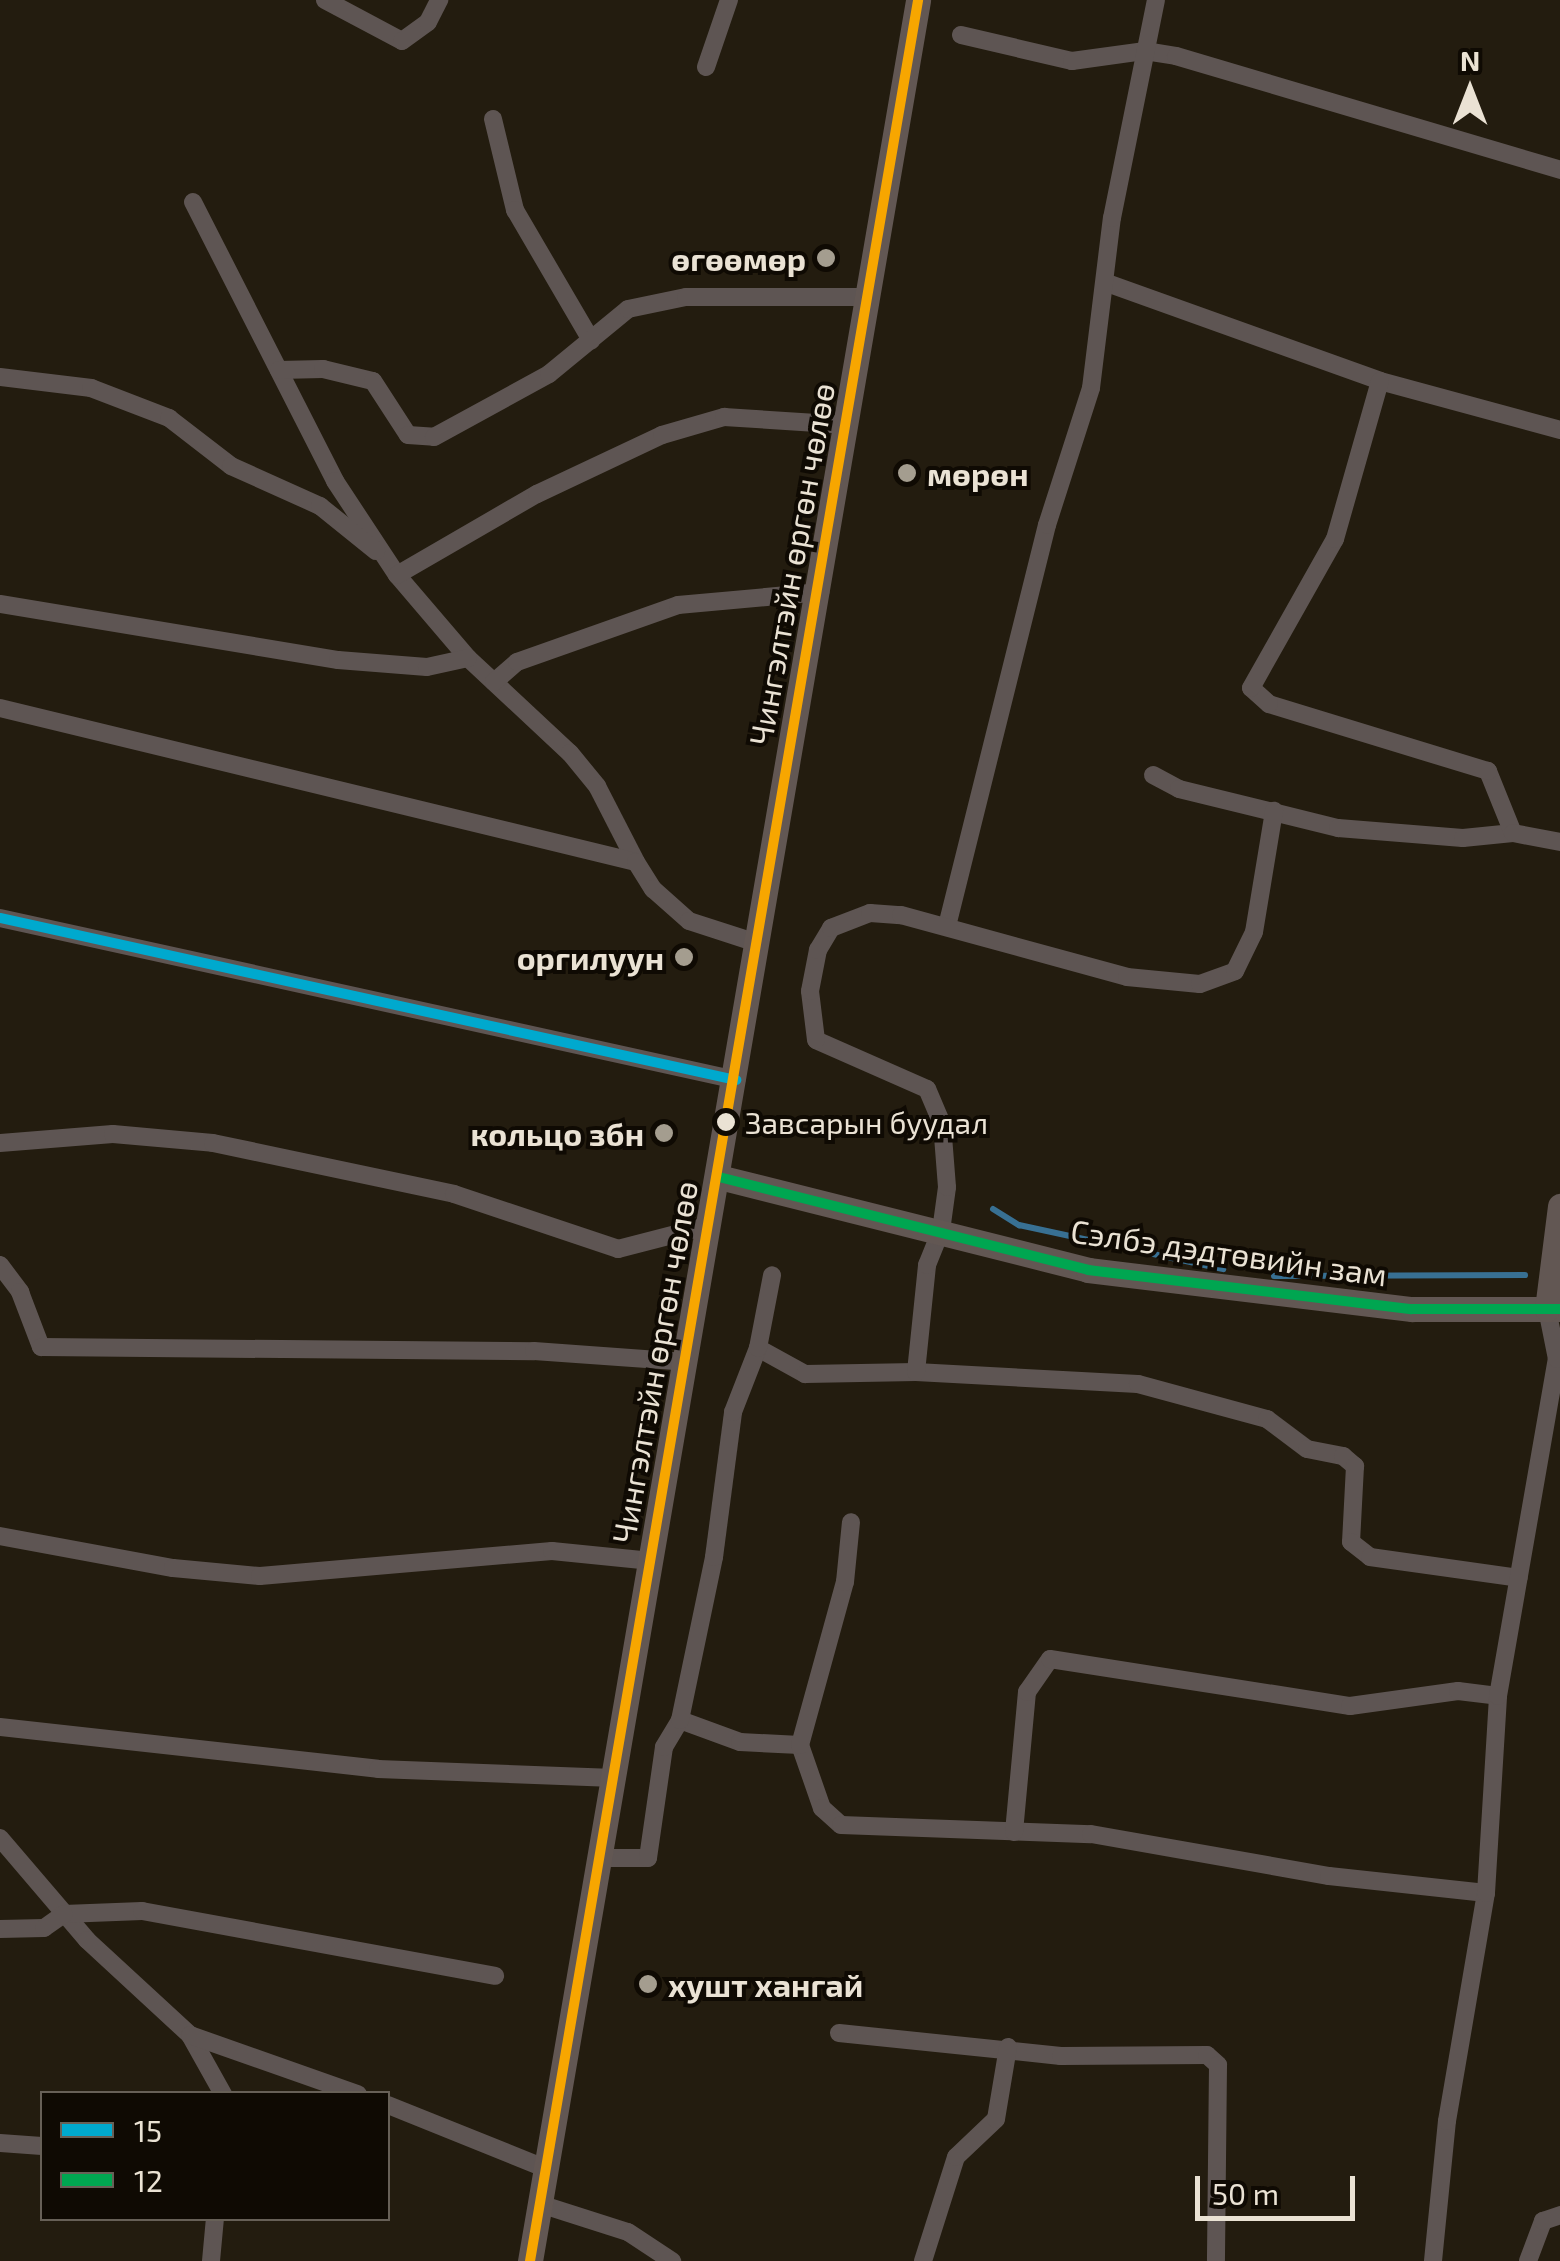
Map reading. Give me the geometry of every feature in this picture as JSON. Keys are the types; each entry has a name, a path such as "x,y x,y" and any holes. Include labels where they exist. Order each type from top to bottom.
{"main road":[{"name":"Чингэлтэйн өргөн чөлөө","path":"530,2261 603,1858 918,0"},
{"name":"Сэлбэ дэдтөвийн зам","path":"719,1176 1088,1270 1412,1309 1554,1309"},
{"path":"1554,1309 1560,1206"}],"street":[{"path":"325,0 402,41 428,22 439,0"},
{"path":"706,67 728,0"},
{"path":"946,926 1047,524 1091,388 1107,283 1112,218 1156,0"},
{"path":"961,35 1072,61 1145,51 1560,170"},
{"path":"492,119 515,210 591,340"},
{"path":"193,202 336,482 393,568 468,658 597,786 653,889 690,920 757,943"},
{"path":"1107,283 1380,382 1560,430"},
{"path":"279,370 322,369 373,381 408,435 434,437 548,374 628,309 686,297 868,297"},
{"path":"0,377 91,388 169,418 231,466 320,506 393,568"},
{"path":"1380,382 1335,539 1251,688 1270,704 1488,771 1513,832"},
{"path":"393,568 662,435 724,418 848,425"},
{"path":"494,682 517,662 678,605 820,592"},
{"path":"0,604 338,660 426,667 468,658"},
{"path":"0,708 636,862"},
{"path":"1153,775 1178,789 1370,832 1463,838 1513,832 1560,842"},
{"path":"916,1372 927,1265 941,1232 946,1187 937,1102 912,1080 816,1040 809,1022 818,950 831,928 870,913 946,926 1127,977 1200,984 1235,971 1254,932 1274,811"},
{"path":"0,918 736,1080"},
{"path":"0,1143 113,1134 214,1143 454,1194 618,1249 710,1225"},
{"path":"0,1265 20,1292 41,1347 534,1351 686,1362"},
{"path":"603,1858 648,1858 664,1748 680,1720 714,1557 733,1412 758,1348 772,1275"},
{"path":"1433,2261 1447,2120 1486,1893 1498,1696 1558,1348 1554,1309"},
{"path":"758,1348 805,1374 916,1372 1138,1384 1267,1420 1306,1449 1343,1456 1355,1466 1350,1542 1370,1557 1519,1578"},
{"path":"851,1522 845,1582 800,1744 822,1808 841,1826 1091,1834 1329,1876 1486,1893"},
{"path":"0,1536 260,1576 552,1551 652,1561"},
{"path":"1014,1832 1027,1692 1050,1659 1350,1706 1458,1691 1498,1696"},
{"path":"680,1720 740,1742 800,1744"},
{"path":"0,1727 378,1769 614,1778"},
{"path":"0,1838 64,1914 190,2035 221,2091"},
{"path":"0,1929 44,1928 64,1914 142,1911 496,1976"},
{"path":"840,2033 1008,2046 1061,2056 1207,2056 1218,2065 1216,2261"},
{"path":"190,2035 349,2091"},
{"path":"923,2261 956,2156 996,2119 1008,2046"},
{"path":"390,2106 545,2168"},
{"path":"0,2142 40,2146"},
{"path":"540,2204 628,2232 672,2261"},
{"path":"1528,2261 1543,2221 1560,2216"},
{"path":"211,2261 214,2221"}],"waterway":[{"path":"993,1209 1019,1225 1223,1269"},
{"path":"1274,1276 1525,1275"}],"transit line":[{"path":"530,2261 918,0"},
{"name":"15","path":"0,918 736,1080"},
{"name":"12","path":"719,1177 1088,1270 1412,1309 1560,1309"}],"place":[{"name":"өгөөмөр","path":"826,258"},
{"name":"мөрөн","path":"907,473"},
{"name":"оргилуун","path":"684,957"},
{"name":"Завсарын буудал","path":"726,1122"},
{"name":"кольцо збн","path":"664,1133"},
{"name":"хушт хангай","path":"648,1984"}]}
